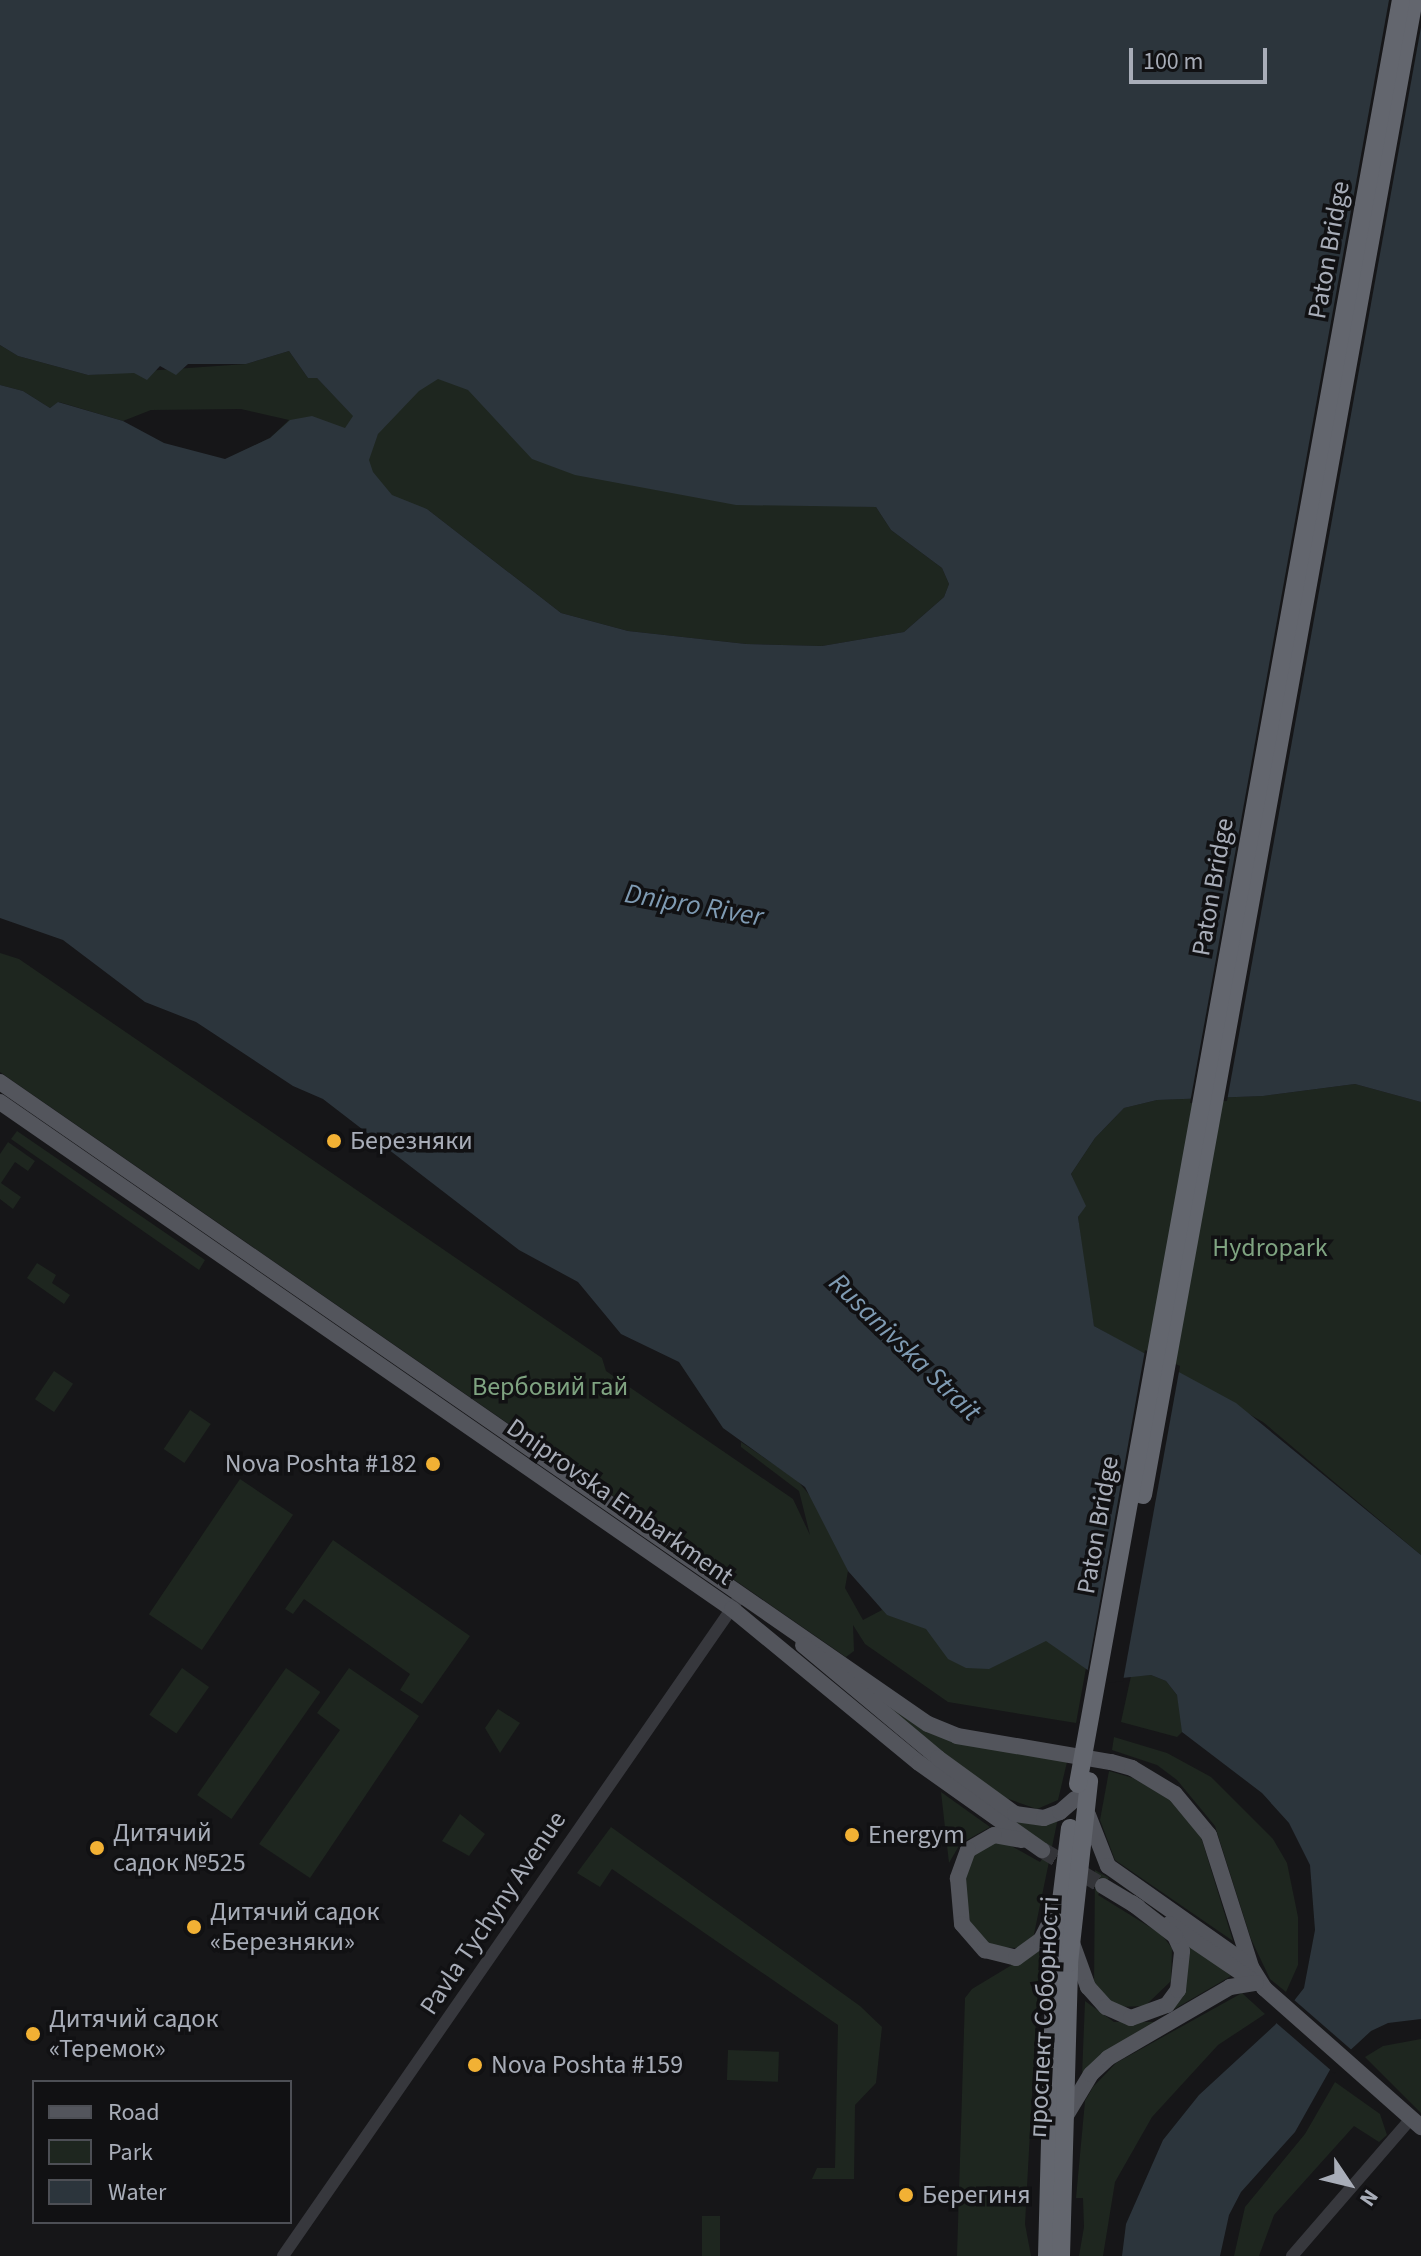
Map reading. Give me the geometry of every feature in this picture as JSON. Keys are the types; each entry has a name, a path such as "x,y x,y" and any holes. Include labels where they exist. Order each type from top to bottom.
{"highway":[{"name":"Paton Bridge","path":"1082,1791 1401,0"},
{"name":"Paton Bridge","path":"1082,1791 1414,0"},
{"name":"проспект Соборності","path":"1047,2256 1060,1899 1082,1791"},
{"name":"проспект Соборності","path":"1061,2256 1070,1937 1082,1791"}],"main road":[{"name":"Dniprovska Embarkment","path":"3,1098 736,1602 919,1763 1035,1845 994,1835 968,1850 961,1861 957,1909 972,1940 997,1955 1016,1958 1041,1940 1060,1899"},
{"name":"Dniprovska Embarkment","path":"736,1602 777,1620 941,1731 1111,1762 1155,1779 1192,1811 1217,1855 1260,1982"},
{"name":"Dniprovska Embarkment","path":"777,1620 829,1670 1001,1806 1027,1818 1044,1818 1082,1791"},
{"path":"1082,1791 1093,1837 1108,1866 1260,1982 1366,2082 1416,2123"},
{"path":"1103,1886 1260,1982"},
{"path":"1070,1937 1097,1999 1131,2018 1152,2014 1178,1990 1182,1951 1175,1936 1132,1903"},
{"path":"1064,2119 1091,2074 1108,2058 1230,1987 1260,1982"}],"street":[{"name":"Pavla Tychyny Avenue","path":"283,2256 736,1602"},
{"path":"1292,2256 1416,2123"}],"green space":[{"path":"0,345 18,356 88,375 246,364 289,351 308,378 317,378 354,416 345,429 226,459 270,438 289,420 241,409 151,410 123,421 59,402 50,408 23,391 0,385"},
{"path":"391,358 835,505 876,507 891,530 942,568 949,584 944,597 904,632 822,646 746,644 628,631 561,613 427,509 387,503 358,466 378,434"},
{"name":"Вербовий гай","path":"0,953 19,959 602,1358 606,1371 793,1499 810,1535 799,1491 741,1447 741,1442 797,1480 820,1508 848,1571 845,1588 863,1620 882,1610 877,1602 1001,1607 1068,1654 1086,1668 1076,1723 948,1702 865,1644 853,1625 854,1651 846,1657 0,1072"},
{"name":"Hydropark","path":"1355,1084 1421,1102 1421,1555 1263,1422 1094,1326 1085,1280 1078,1217 1085,1206 1071,1174 1095,1138 1124,1108 1157,1100 1263,1096"},
{"path":"17,1131 205,1260 199,1270 11,1139"},
{"path":"8,1142 35,1161 28,1171 15,1162 1,1183 21,1197 13,1209 0,1199 0,1154"},
{"path":"37,1263 56,1275 52,1283 70,1295 64,1304 27,1278"},
{"path":"54,1371 73,1384 54,1412 35,1399"},
{"path":"190,1410 211,1424 184,1463 164,1449"},
{"path":"240,1479 293,1515 202,1650 149,1614"},
{"path":"333,1540 470,1636 422,1704 400,1690 410,1674 304,1599 293,1614 285,1609"},
{"path":"182,1668 209,1687 176,1734 149,1715"},
{"path":"286,1668 320,1692 232,1819 197,1795"},
{"path":"349,1668 419,1716 310,1878 259,1844 340,1730 317,1713"},
{"path":"1151,1675 1166,1681 1177,1695 1183,1714 1182,1732 1177,1737 1121,1722 1131,1676"},
{"path":"850,1677 935,1735 1067,1762 1058,1800 1037,1809 997,1795"},
{"path":"498,1709 520,1723 500,1753 485,1728"},
{"path":"1114,1737 1167,1753 1211,1777 1273,1839 1287,1863 1298,1917 1298,1965 1286,1992 1270,1979 1251,1939 1215,1826 1177,1780 1157,1765 1112,1750"},
{"path":"1109,1771 1133,1778 1170,1800 1201,1837 1233,1941 1115,1860 1100,1820"},
{"path":"941,1792 990,1827 960,1844 949,1863"},
{"path":"460,1814 485,1834 469,1856 442,1841"},
{"path":"1058,1818 1033,1939 1020,1948 991,1947 970,1922 963,1872 968,1857 987,1842 1006,1843 1040,1862 1049,1849 1008,1820 1038,1825"},
{"path":"611,1827 860,2006 882,2027 876,2083 855,2105 854,2179 812,2179 817,2168 835,2168 838,2025 612,1869 600,1887 577,1873"},
{"path":"1095,1870 1109,1878 1098,1895 1161,1934 1172,1948 1171,1981 1145,2006 1119,2007 1094,1987"},
{"path":"1187,1942 1231,1976 1171,2011 1186,1987"},
{"path":"1040,1948 1025,2224 1031,2256 957,2256 965,1998 972,1989"},
{"path":"1242,1993 1265,2014 1218,2045 1152,2117 1115,2182 1103,2256 1079,2256 1084,2227 1083,2198 1076,2198 1085,2101 1093,2087 1116,2063"},
{"path":"1085,2001 1114,2022 1156,2022 1082,2076"},
{"path":"1421,2039 1421,2113 1365,2057 1383,2046"},
{"path":"728,2050 779,2052 778,2082 727,2080"},
{"path":"1335,2082 1380,2114 1387,2135 1379,2142 1354,2126 1274,2215 1259,2256 1234,2256 1245,2207 1305,2134"},
{"path":"702,2216 720,2216 720,2256 702,2256"}],"water":[{"path":"0,0 1421,0 1421,1102 1355,1084 1263,1096 1157,1100 1124,1108 1095,1138 1071,1174 1086,1206 1078,1217 1094,1326 1236,1403 1421,1555 1421,2019 1388,2023 1371,2031 1331,2068 1295,2132 1241,2192 1229,2215 1220,2256 1122,2256 1126,2224 1163,2140 1199,2095 1275,2025 1304,1988 1315,1930 1310,1865 1289,1823 1262,1793 1182,1732 1177,1695 1166,1681 1151,1675 1102,1680 1046,1641 989,1669 966,1668 948,1659 926,1629 887,1615 848,1571 805,1487 723,1428 679,1362 621,1334 578,1282 519,1250 323,1099 293,1086 196,1022 145,1002 63,940 0,918 0,385 23,391 50,408 58,402 123,421 164,443 225,459 270,438 290,420 312,416 345,428 353,416 317,378 308,378 289,351 246,364 188,364 176,375 160,366 147,380 134,373 88,375 18,356 0,345","holes":["438,379 468,390 532,459 575,475 736,505 876,507 891,530 942,568 949,584 944,597 904,632 822,646 746,644 628,631 561,613 427,509 392,495 373,472 369,460 378,434 419,391"]}],"pier":[{"path":"1389,0 1421,0 1421,27 1227,1101 1190,1103"},
{"path":"1145,1350 1180,1366 1123,1681 1101,1684 1087,1674"},
{"path":"1293,1999 1353,2051 1334,2073 1274,2021"}],"tunnel":[{"path":"1042,1850 1103,1886"}],"place":[{"name":"Березняки","path":"334,1141"},
{"name":"Nova Poshta #182","path":"433,1464"},
{"name":"Energym","path":"852,1835"},
{"name":"Дитячий садок №525","path":"97,1848"},
{"name":"Дитячий садок «Березняки»","path":"194,1927"},
{"name":"Дитячий садок «Теремок»","path":"33,2034"},
{"name":"Nova Poshta #159","path":"475,2065"},
{"name":"Берегиня","path":"906,2195"}],"water label":[{"name":"Dnipro River","path":"694,905"},
{"name":"Rusanivska Strait","path":"905,1347"}]}
